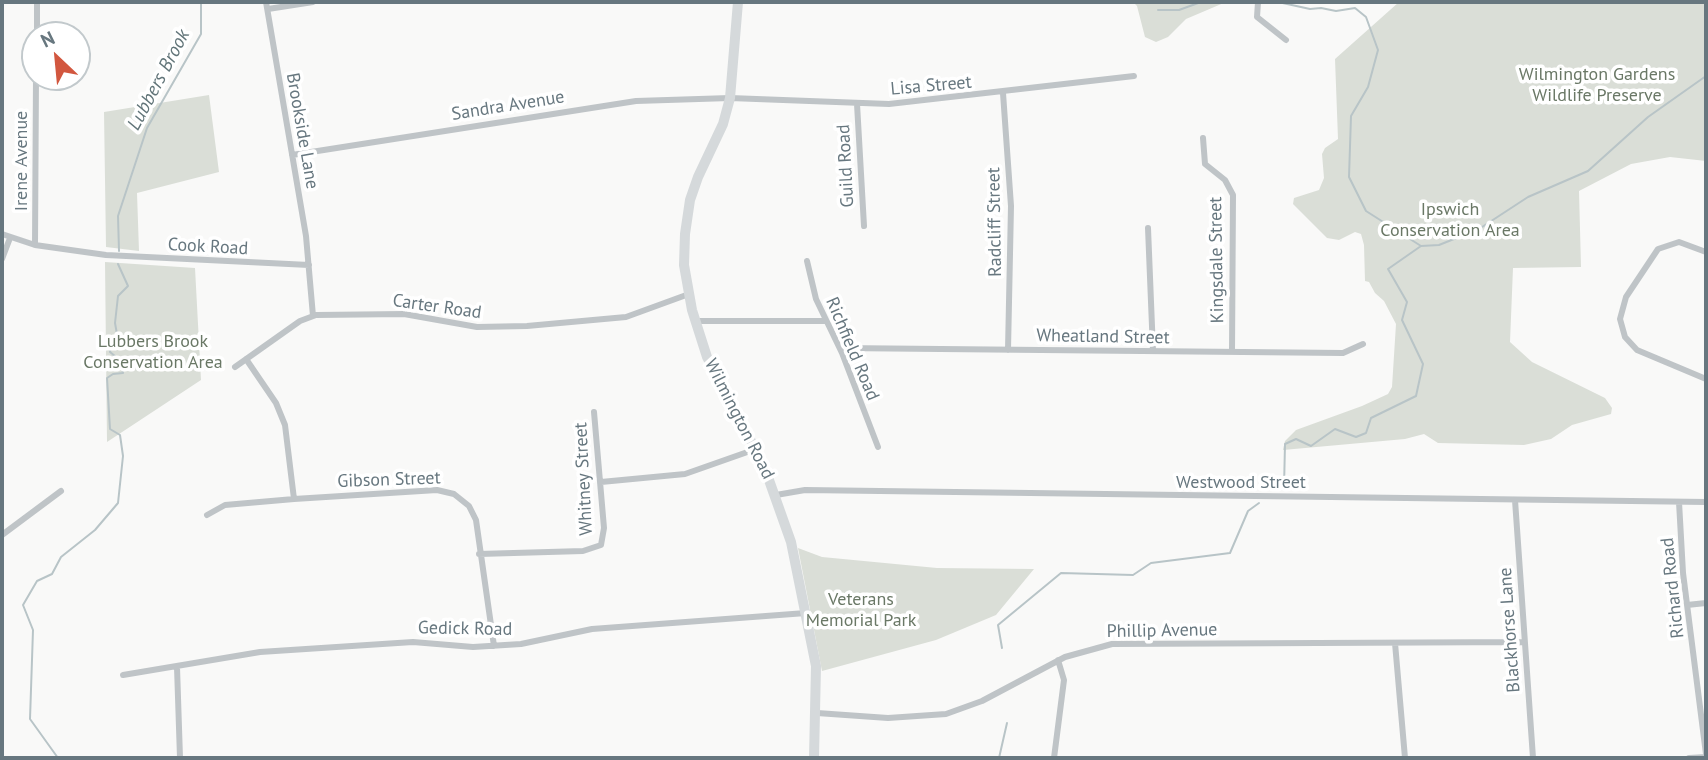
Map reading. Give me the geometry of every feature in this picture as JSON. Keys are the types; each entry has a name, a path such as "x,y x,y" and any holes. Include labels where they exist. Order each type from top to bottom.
{"main road":[{"name":"Wilmington Road","path":"738,2 730,98 723,124 698,177 688,208 684,255 695,321 710,366 756,449 792,542 816,666 814,758"}],"street":[{"path":"37,2 37,21"},
{"path":"267,5 313,2"},
{"path":"1258,2 1256,17 1286,40"},
{"name":"Brookside Lane","path":"267,5 309,265 313,316"},
{"name":"Lisa Street","path":"730,98 857,104 900,103 1134,76"},
{"name":"Irene Avenue","path":"35,245 36,91"},
{"name":"Radcliff Street","path":"1003,93 1011,206 1008,350"},
{"name":"Sandra Avenue","path":"292,155 610,104 730,98"},
{"name":"Guild Road","path":"857,104 864,226"},
{"name":"Kingsdale Street","path":"1203,138 1205,164 1225,180 1233,195 1232,352"},
{"path":"1148,228 1153,351"},
{"name":"Cook Road","path":"2,234 35,245 106,255 309,265"},
{"path":"2,259 10,238"},
{"path":"1706,252 1679,243 1657,249 1626,297 1620,319 1625,337 1637,350 1706,379"},
{"name":"Richfield Road","path":"807,261 809,279 824,321 840,348 878,447"},
{"name":"Carter Road","path":"313,316 404,314 473,327 527,326 626,317 689,294"},
{"path":"235,367 313,316"},
{"path":"695,321 824,321"},
{"name":"Wheatland Street","path":"840,348 1343,354 1363,344"},
{"path":"246,359 283,419 290,445 294,499"},
{"name":"Whitney Street","path":"479,554 583,551 601,545 604,528 594,412"},
{"path":"601,482 685,474 756,449"},
{"name":"Gibson Street","path":"207,514 227,504 438,490 450,492 472,509 477,526 494,646"},
{"name":"Westwood Street","path":"776,495 805,490 1706,502"},
{"path":"2,535 61,491"},
{"name":"Blackhorse Lane","path":"1515,500 1532,758"},
{"name":"Richard Road","path":"1679,502 1687,605 1706,755"},
{"path":"1687,605 1706,603"},
{"name":"Gedick Road","path":"123,675 260,652 413,642 494,646 541,641 592,629 806,613"},
{"name":"Phillip Avenue","path":"817,713 888,718 946,714 982,701 1058,660 1112,645 1524,642"},
{"path":"1395,643 1405,758"},
{"path":"1055,758 1063,681 1058,660"},
{"path":"177,667 180,758"},
{"path":"1689,758 1706,755"}],"green space":[{"path":"1133,2 1226,2 1186,19 1168,37 1156,42 1145,37 1137,6"},
{"path":"1399,2 1706,2 1706,161 1670,157 1631,164 1579,191 1581,267 1513,268 1510,342 1532,362 1605,398 1612,408 1611,414 1572,425 1551,439 1524,445 1438,443 1424,434 1405,439 1283,450 1285,441 1296,430 1362,406 1388,394 1392,387 1396,324 1384,301 1375,293 1369,282 1365,281 1361,234 1355,232 1339,240 1327,238 1293,204 1294,198 1319,190 1324,178 1322,154 1325,148 1338,139 1335,59"},
{"path":"209,95 219,172 137,193 139,251 106,247 104,112"},
{"name":"Lubbers Brook Conservation Area","path":"105,262 195,268 201,380 107,442"},
{"name":"Veterans Memorial Park","path":"798,548 822,557 937,568 1034,569 996,615 936,640 822,671"}],"waterway":[{"name":"Lubbers Brook","path":"119,251 118,216 147,128 201,34 201,2"},
{"path":"1158,10 1179,10 1201,2"},
{"path":"1278,2 1310,9 1336,11 1355,8 1366,17 1378,50 1368,87 1351,116 1349,177 1366,211 1421,246 1439,245 1479,229 1528,197 1588,171 1648,117 1706,76"},
{"path":"1284,488 1285,444 1296,439 1311,446 1335,429 1356,437 1366,433 1371,418 1416,396 1423,364 1402,320 1407,302 1388,269 1421,246"},
{"name":"Lubbers Brook","path":"58,758 30,719 33,630 23,605 37,581 52,574 61,557 95,530 118,503 123,456 120,435 110,429 107,378 123,373 121,361 110,352 111,346 118,340 115,323 118,296 128,286 118,264"},
{"path":"1002,648 998,625 1061,573 1133,575 1151,563 1230,553 1248,511 1259,503"},
{"path":"999,758 1007,723"}],"park label":[{"name":"Wilmington Gardens Wildlife Preserve","path":"1597,85"},
{"name":"Ipswich Conservation Area","path":"1450,220"}]}
